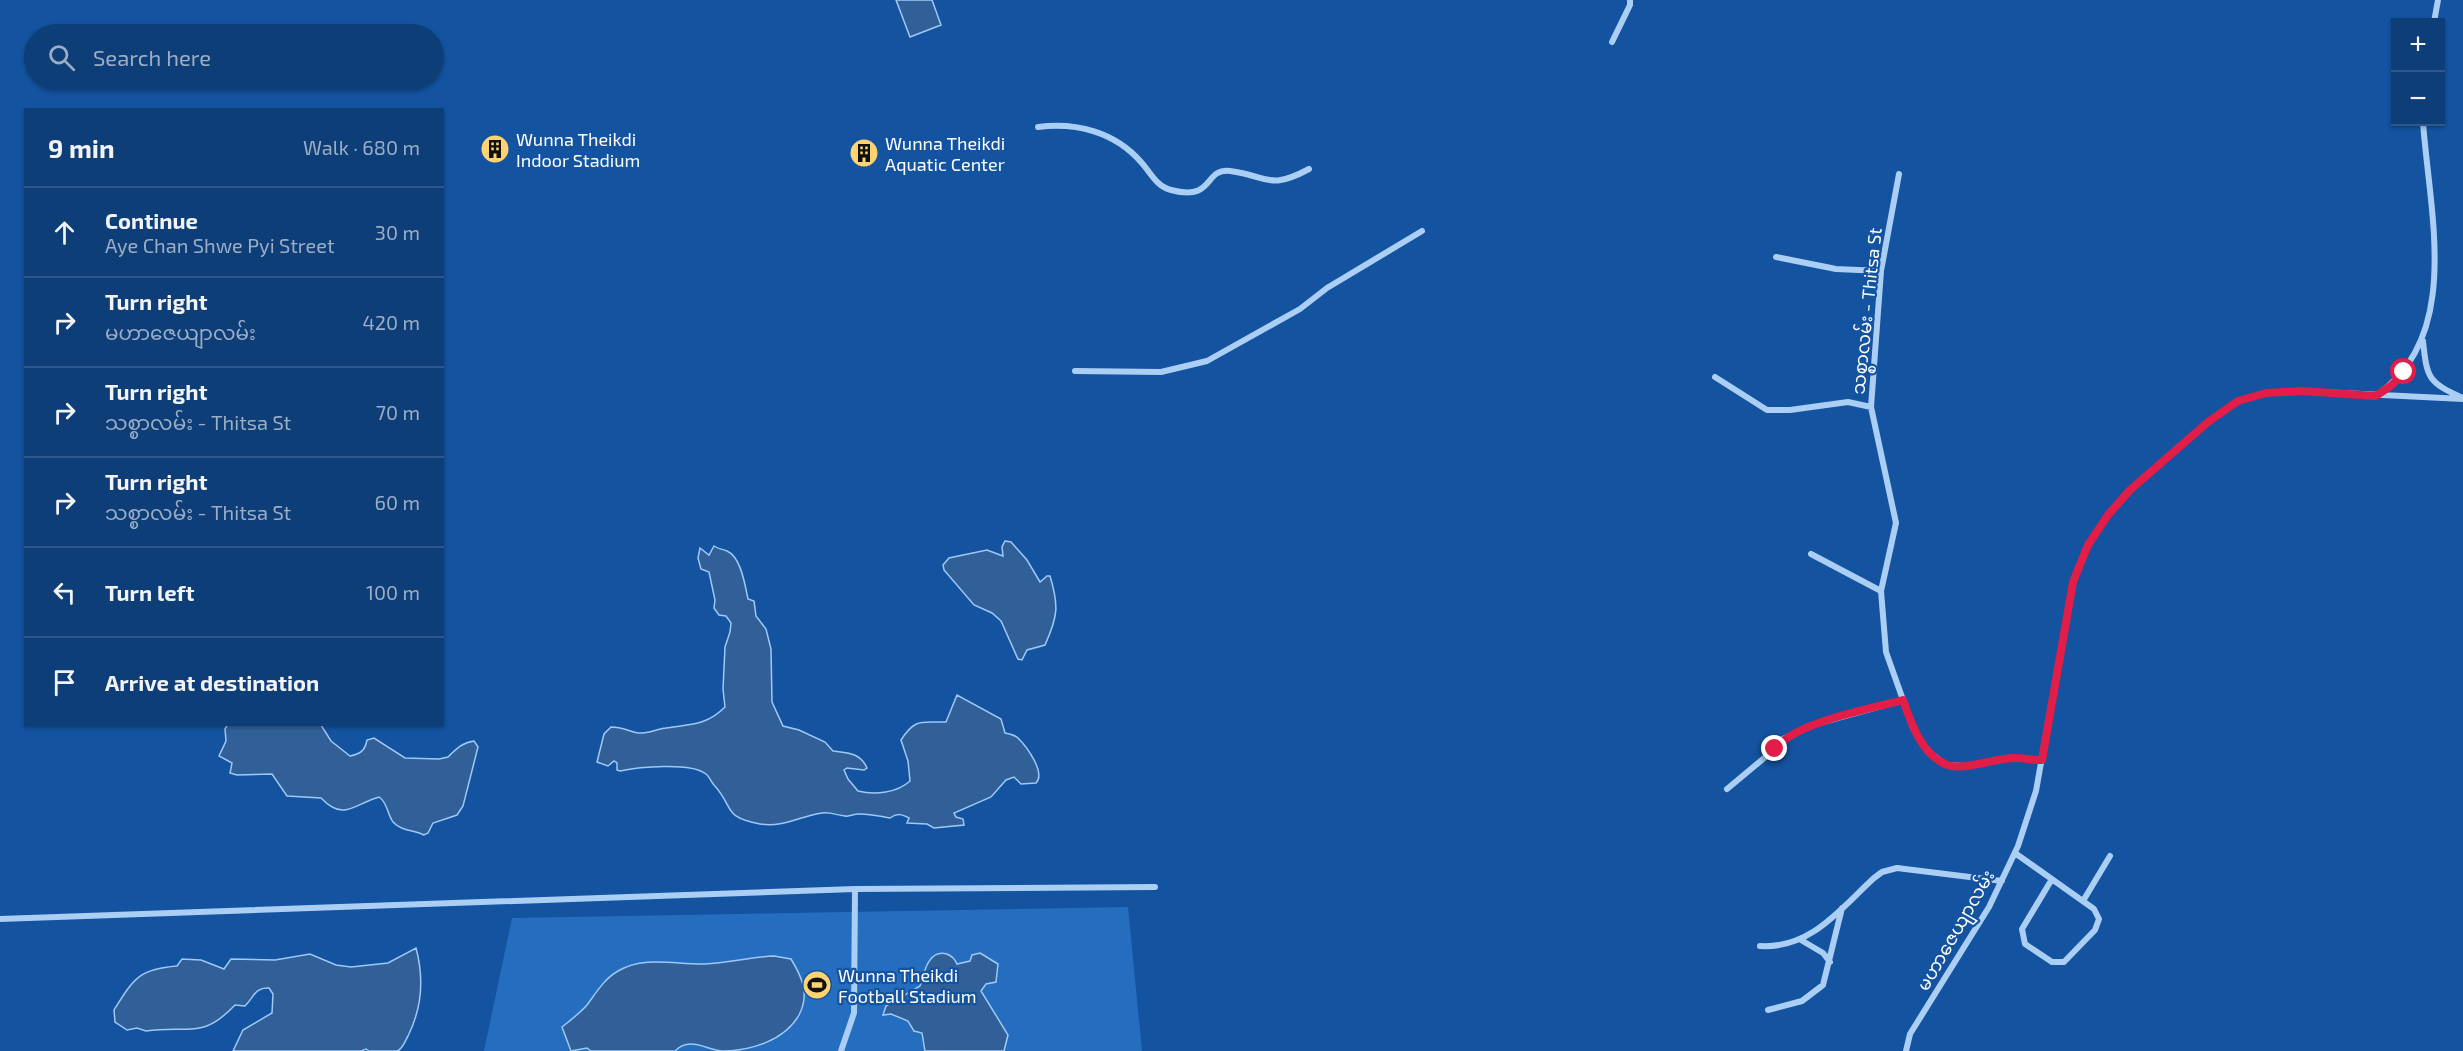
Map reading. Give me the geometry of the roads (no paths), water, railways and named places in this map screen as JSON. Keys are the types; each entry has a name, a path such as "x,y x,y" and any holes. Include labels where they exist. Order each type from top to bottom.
{"street":[{"path":"1612,42 1630,5 1630,0"},
{"path":"2435,18 2438,0"},
{"path":"1038,127 1058,125 1100,132 1122,145 1141,162 1154,180 1167,189 1181,192 1194,194 1205,188 1213,177 1222,171 1272,182 1290,179 1309,169"},
{"path":"2376,396 2392,385 2404,372 2423,340 2433,295 2435,265 2423,126"},
{"name":"သစ္စာလမ်း - Thitsa St","path":"1899,174 1881,271 1871,407 1896,523 1881,591 1886,652 1912,728 1927,750 1946,765 1964,766 2013,758 2042,760"},
{"path":"1075,371 1161,372 1207,361 1287,317 1327,288 1422,231"},
{"path":"1776,258 1836,269 1881,271"},
{"path":"2423,340 2427,371 2433,382 2463,398"},
{"path":"1715,377 1767,410 1790,410 1848,402 1871,407"},
{"name":"မဟာဇေယျာလမ်း","path":"1906,1051 1910,1034 1989,907 2015,853 2036,791 2073,582 2088,545 2108,515 2130,490 2199,429 2238,401 2266,393 2284,392 2463,398"},
{"path":"1810,554 1881,591"},
{"path":"1727,789 1775,749 1781,740 1812,725 1903,700"},
{"path":"2015,853 2052,879 2094,909 2099,919 2095,930 2064,962 2052,962 2025,944 2022,929 2052,879"},
{"path":"2083,901 2110,856"},
{"path":"1760,946 1773,946 1801,940 1821,927 1882,872 1897,868 2002,881"},
{"path":"0,919 855,889 1155,887"},
{"path":"841,1051 854,1013 855,889"},
{"path":"1768,1010 1802,1001 1823,985 1842,907"},
{"path":"1801,940 1823,953 1830,962"}],"place":[{"name":"Wunna Theikdi Indoor Stadium","path":"495,149"},
{"name":"Wunna Theikdi Aquatic Center","path":"864,153"},
{"name":"Wunna Theikdi Football Stadium","path":"817,985"}]}
